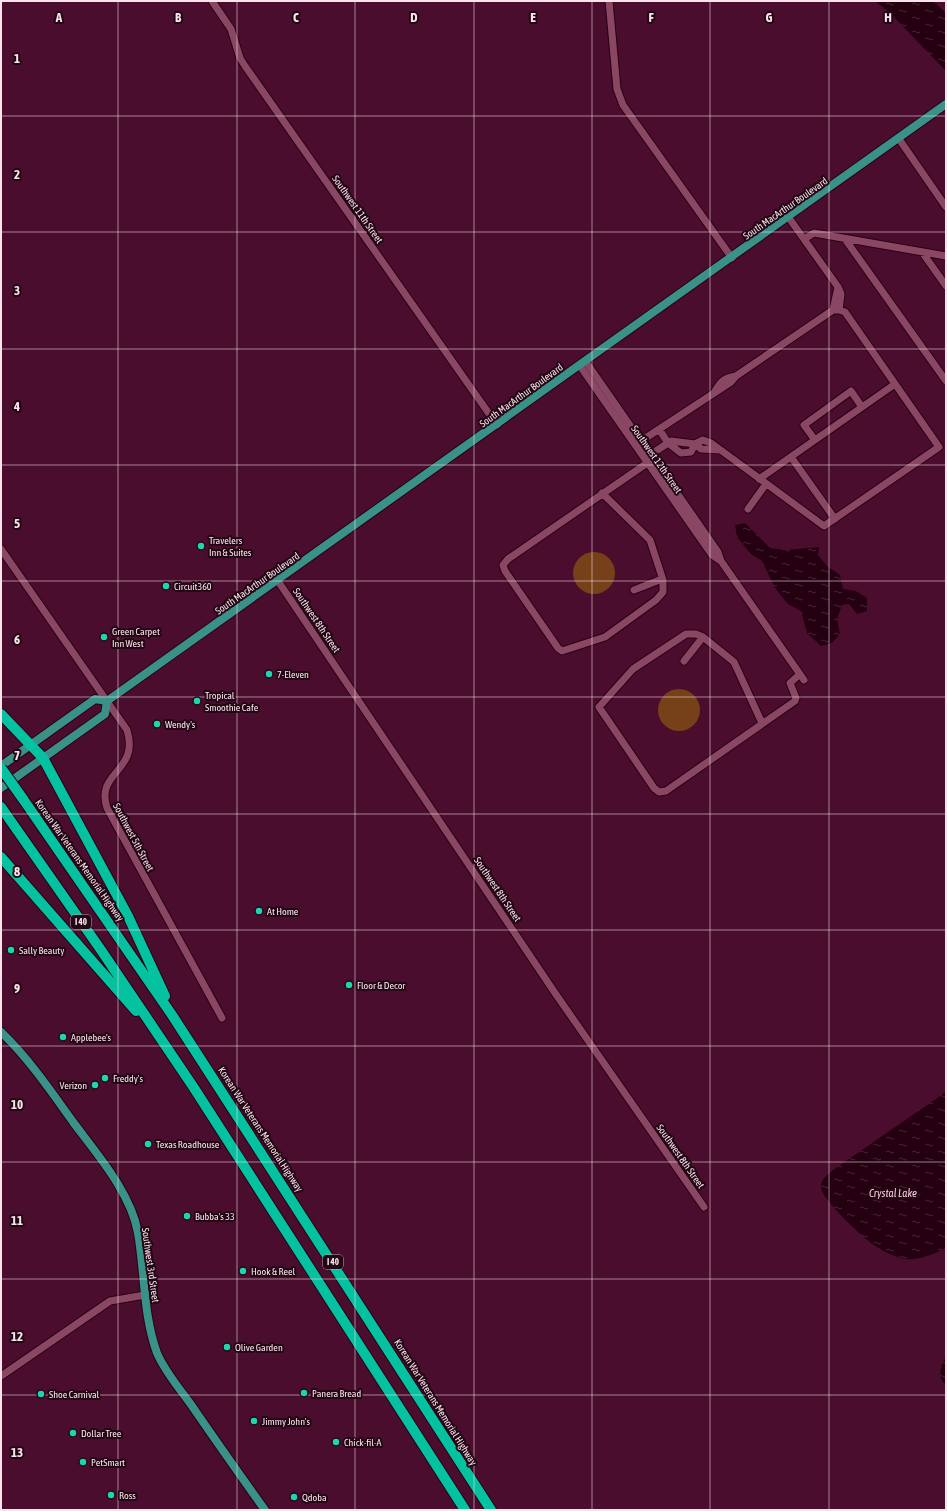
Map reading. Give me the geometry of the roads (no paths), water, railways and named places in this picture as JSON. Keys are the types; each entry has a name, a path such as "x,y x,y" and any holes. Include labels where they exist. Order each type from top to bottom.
{"highway":[{"path":"1,714 43,758 128,916 152,964 172,1014"},
{"name":"Korean War Veterans Memorial Highway","path":"1,767 172,1014 491,1510"},
{"name":"I 40","path":"3,810 157,1033 465,1510"},
{"path":"1,856 91,958 118,992 157,1033"}],"main road":[{"name":"South MacArthur Boulevard","path":"1,767 95,699 107,701 789,218 945,105"},
{"path":"1,788 105,714 107,701"},
{"name":"Southwest 3rd Street","path":"1,1032 31,1065 50,1089 100,1158 129,1204 138,1233 145,1295 154,1342 158,1354 172,1378 265,1510"}],"street":[{"name":"Southwest 11th Street","path":"212,1 231,29 240,58 245,66 497,425"},
{"path":"609,1 617,89 623,105 732,258"},
{"path":"899,139 946,207"},
{"path":"789,218 838,287 836,310"},
{"path":"804,239 814,233 946,256"},
{"path":"845,239 946,382"},
{"path":"922,252 946,286"},
{"path":"602,493 650,540 664,585 661,596 605,637 566,651 558,648 505,572 503,566 508,559 649,459 671,441 695,444 701,448 720,450 824,526 939,446 845,312 836,310 736,376 727,378 720,382 715,391 641,441"},
{"name":"Southwest 12th Street","path":"583,364 641,441 649,459"},
{"name":"Southwest 12th Street","path":"583,364 649,459 712,555 721,561 802,677 790,683 796,698 795,701 762,724"},
{"path":"759,478 895,384"},
{"path":"815,440 804,425 851,391 862,407"},
{"path":"659,429 668,443 681,453 691,452 695,444"},
{"path":"791,457 835,519"},
{"path":"748,509 766,484"},
{"name":"Southwest 5th Street","path":"1,549 127,730 130,743 128,756 107,785 105,797 107,808 222,1018"},
{"path":"634,590 662,579"},
{"name":"Southwest 8th Street","path":"278,581 554,993 704,1207"},
{"path":"686,634 696,634 734,662 762,724 666,791 659,792 654,788 599,707 627,675 640,664 686,634"},
{"path":"684,661 703,638"},
{"path":"1,1376 110,1301 145,1295"}],"water":[{"path":"875,1 933,1 946,13 946,71 890,13"},
{"path":"745,523 770,548 786,550 819,547 818,555 827,566 840,575 843,589 856,591 867,598 867,611 857,614 849,604 842,605 837,619 840,634 832,643 821,646 807,633 801,611 788,604 775,588 762,561 751,554 737,537 735,525"},
{"name":"Crystal Lake","path":"946,1092 946,1248 921,1258 901,1258 877,1247 854,1228 828,1200 823,1193 821,1184 825,1177 833,1170"},
{"path":"946,1356 946,1385 941,1378 940,1371"}],"place":[{"name":"Travelers Inn & Suites","path":"201,546"},
{"name":"Circuit360","path":"166,586"},
{"name":"Green Carpet Inn West","path":"104,637"},
{"name":"7-Eleven","path":"269,674"},
{"name":"Tropical Smoothie Cafe","path":"197,701"},
{"name":"Wendy's","path":"157,724"},
{"name":"At Home","path":"259,911"},
{"name":"Sally Beauty","path":"11,950"},
{"name":"Floor & Decor","path":"349,985"},
{"name":"Applebee's","path":"63,1037"},
{"name":"Freddy's","path":"105,1078"},
{"name":"Verizon","path":"95,1085"},
{"name":"Texas Roadhouse","path":"148,1144"},
{"name":"Bubba's 33","path":"187,1216"},
{"name":"Hook & Reel","path":"243,1271"},
{"name":"Olive Garden","path":"227,1347"},
{"name":"Panera Bread","path":"304,1393"},
{"name":"Shoe Carnival","path":"41,1394"},
{"name":"Jimmy John's","path":"254,1421"},
{"name":"Dollar Tree","path":"73,1433"},
{"name":"Chick-fil-A","path":"336,1442"},
{"name":"PetSmart","path":"83,1462"},
{"name":"Ross","path":"111,1495"},
{"name":"Qdoba","path":"294,1497"}]}
